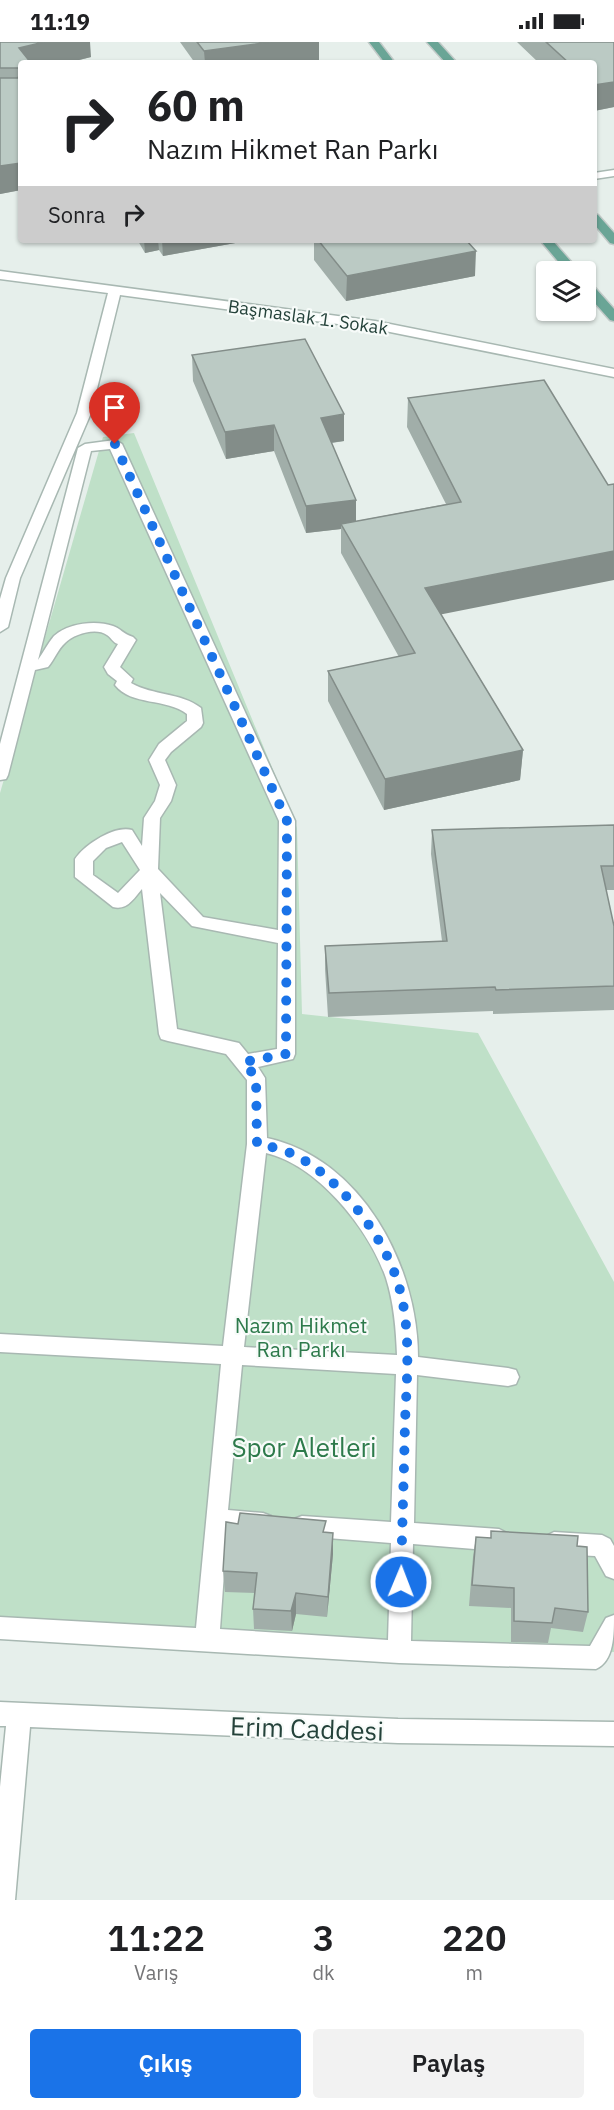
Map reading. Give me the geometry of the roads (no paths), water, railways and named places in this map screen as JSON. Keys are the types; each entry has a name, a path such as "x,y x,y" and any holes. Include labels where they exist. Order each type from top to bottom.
{"main road":[{"path":"374,42 388,60"},
{"path":"432,42 449,60"},
{"path":"597,220 614,240"},
{"path":"549,243 564,261"},
{"path":"596,297 614,317"}],"street":[{"path":"597,176 614,173"},
{"name":"Başmaslak 1. Sokak","path":"0,275 375,325 614,373"},
{"path":"0,627 6,578 84,413 115,291"},
{"path":"0,775 85,448 115,444 287,821 286,1054 244,1062"},
{"path":"28,666 43,664 60,639 78,630 92,627 111,630 119,639 128,640 112,667 112,671 125,680 123,685 132,692 173,699 187,704 195,712 195,723 170,743 157,760 168,785 163,801 152,818 149,872 168,1035 232,1048 244,1062 256,1078 257,1144 232,1355 219,1429 216,1520 207,1640"},
{"path":"149,872 198,922 287,938"},
{"path":"257,1144 288,1152 312,1166 340,1191 360,1213 396,1277 404,1310 407,1365 399,1653"},
{"path":"0,1343 129,1342 232,1355 407,1365 508,1377"},
{"path":"216,1520 602,1546 614,1568"},
{"path":"0,1628 207,1640 272,1641 399,1653 532,1653 596,1658 614,1626"},
{"path":"2,1900 10,1714"},
{"name":"Erim Caddesi","path":"10,1714 398,1731 614,1734"}],"park label":[{"name":"Nazım Hikmet Ran Parkı","path":"301,1337"},
{"name":"Spor Aletleri","path":"304,1447"}]}
